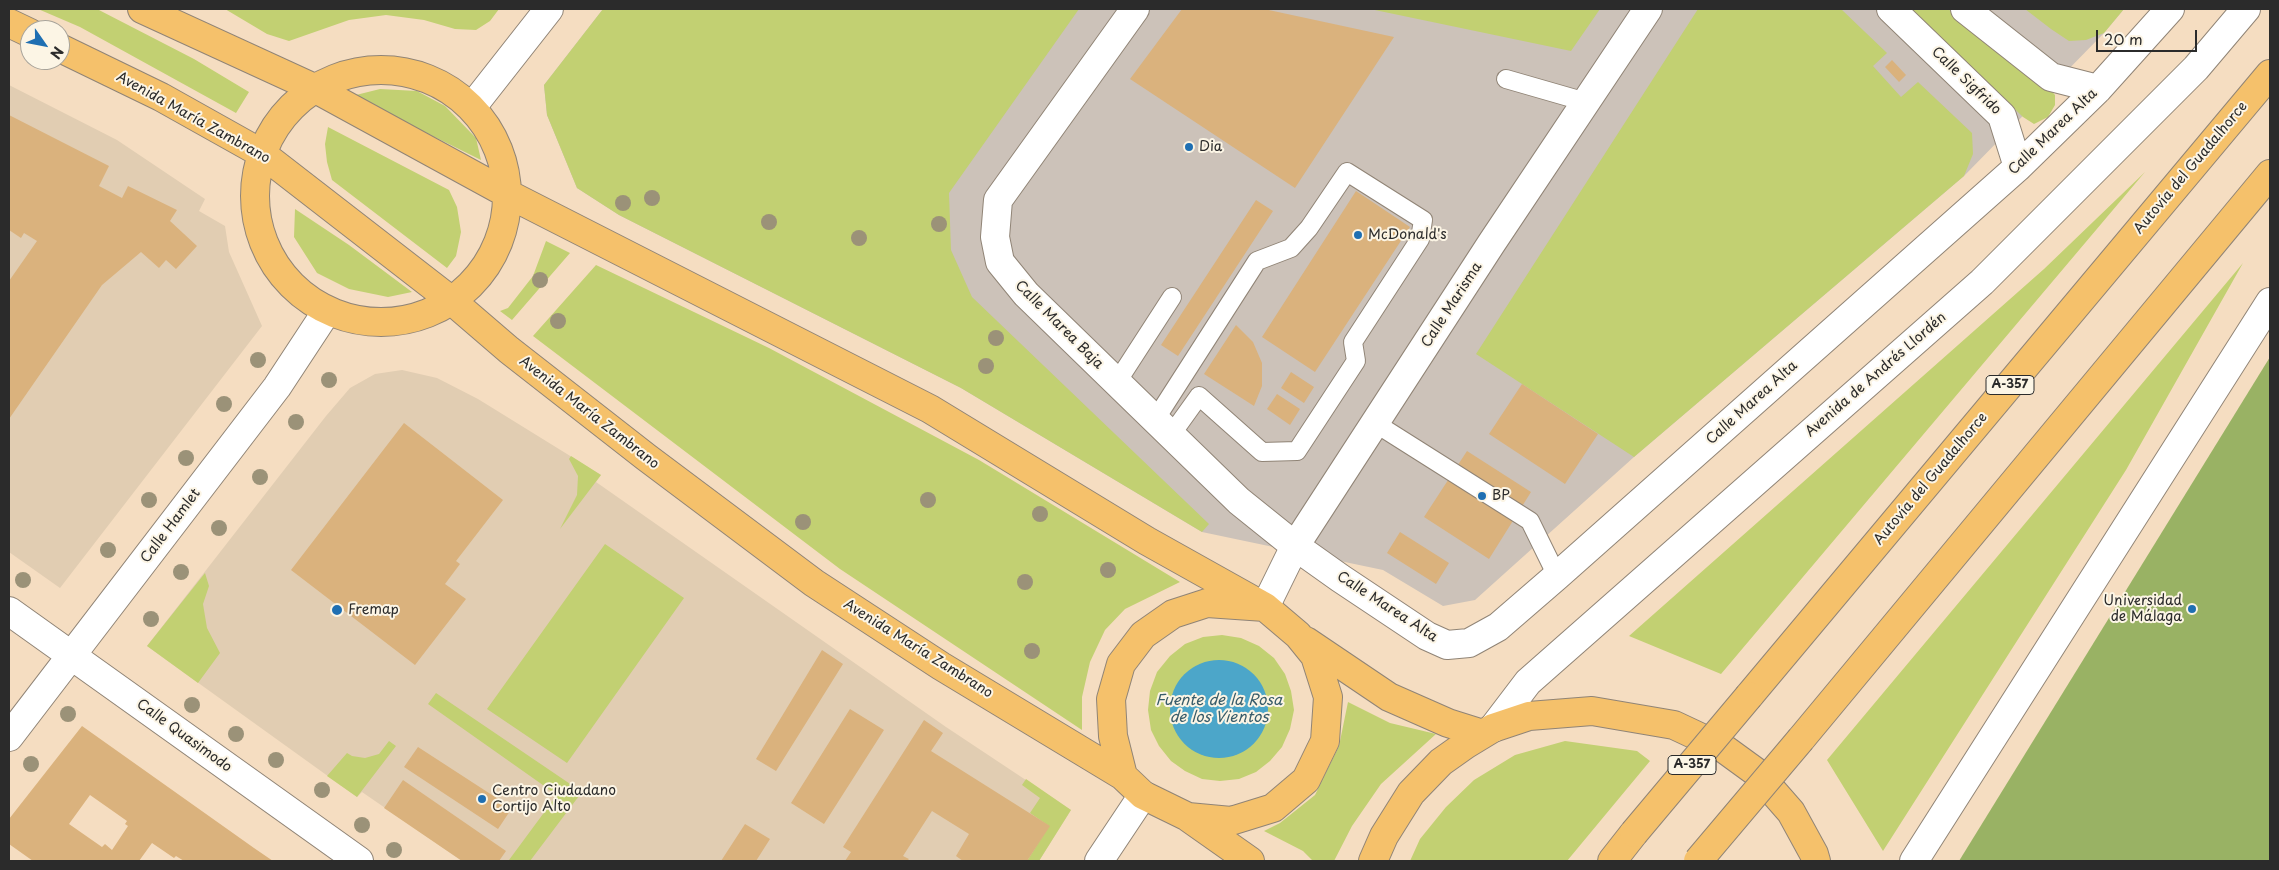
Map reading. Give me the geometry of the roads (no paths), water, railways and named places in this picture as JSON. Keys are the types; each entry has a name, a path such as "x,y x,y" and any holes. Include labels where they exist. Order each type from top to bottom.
{"main road":[{"path":"142,9 314,88 508,194 930,409 1147,541 1265,607 1298,635 1389,697 1448,723 1488,731"},
{"name":"Avenida María Zambrano","path":"70,53 161,97 262,153 452,301 509,350 646,457 814,583 941,666 1123,776 1143,795 1188,817"},
{"path":"379,69 413,73 445,86 472,107 491,132 504,162 508,194 504,225 494,254 475,280 452,301 412,319 369,322 327,311 296,290 272,262 258,227 254,190 262,153 282,116 314,88 346,74 379,69"},
{"name":"Autovía del Guadalhorce","path":"1612,861 2270,74"},
{"path":"1698,861 2270,174"},
{"path":"2212,244 2270,184"},
{"path":"1123,776 1113,736 1112,699 1122,664 1143,635 1172,614 1207,603 1265,607"},
{"path":"1188,817 1231,821 1272,808 1306,780 1325,741 1328,697 1315,656 1298,635"},
{"path":"1373,861 1384,836 1411,793 1442,762 1488,731 1529,716 1592,711 1674,725 1723,748 1756,772 1791,812 1816,861"},
{"path":"1188,817 1250,861"}],"street":[{"path":"472,107 549,9"},
{"name":"Calle Marea Baja","path":"1135,9 998,200 995,237 1000,262 1026,294 1239,501 1295,546"},
{"name":"Calle Marisma","path":"1265,607 1295,546 1648,9"},
{"name":"Calle Sigfrido","path":"1891,9 2002,116 2018,167"},
{"path":"1965,9 2051,77 2098,89"},
{"name":"Calle Marea Alta","path":"1295,546 1427,636 1447,645 1469,643 1498,627 2018,167 2098,89 2170,9"},
{"name":"Avenida de Andrés Llordén","path":"1488,731 1528,682 1982,282 2196,68 2246,9"},
{"path":"1914,861 2270,302"},
{"name":"Calle Hamlet","path":"9,737 277,386 327,311"},
{"name":"Calle Quasimodo","path":"9,611 359,861"},
{"path":"1099,861 1143,795"}],"lane":[{"path":"1506,80 1586,102"},
{"path":"1347,172 1423,220 1420,238 1353,342 1356,361 1297,451 1262,452 1199,396 1163,427 1257,261 1291,248 1309,228 1347,172"},
{"path":"1117,382 1172,297"},
{"path":"1375,423 1530,521 1557,576"}],"water":[{"name":"Fuente de la Rosa de los Vientos","path":"1219,660 1238,664 1253,675 1264,690 1268,709 1264,728 1253,743 1238,754 1219,758 1200,754 1185,743 1174,728 1170,709 1174,690 1185,675 1200,664"}],"place":[{"name":"Dia","path":"1189,147"},
{"name":"McDonald's","path":"1358,235"},
{"name":"BP","path":"1482,496"},
{"name":"Universidad de Málaga","path":"2192,609"},
{"name":"Fremap","path":"337,610"},
{"name":"Centro Ciudadano Cortijo Alto","path":"482,799"}]}
